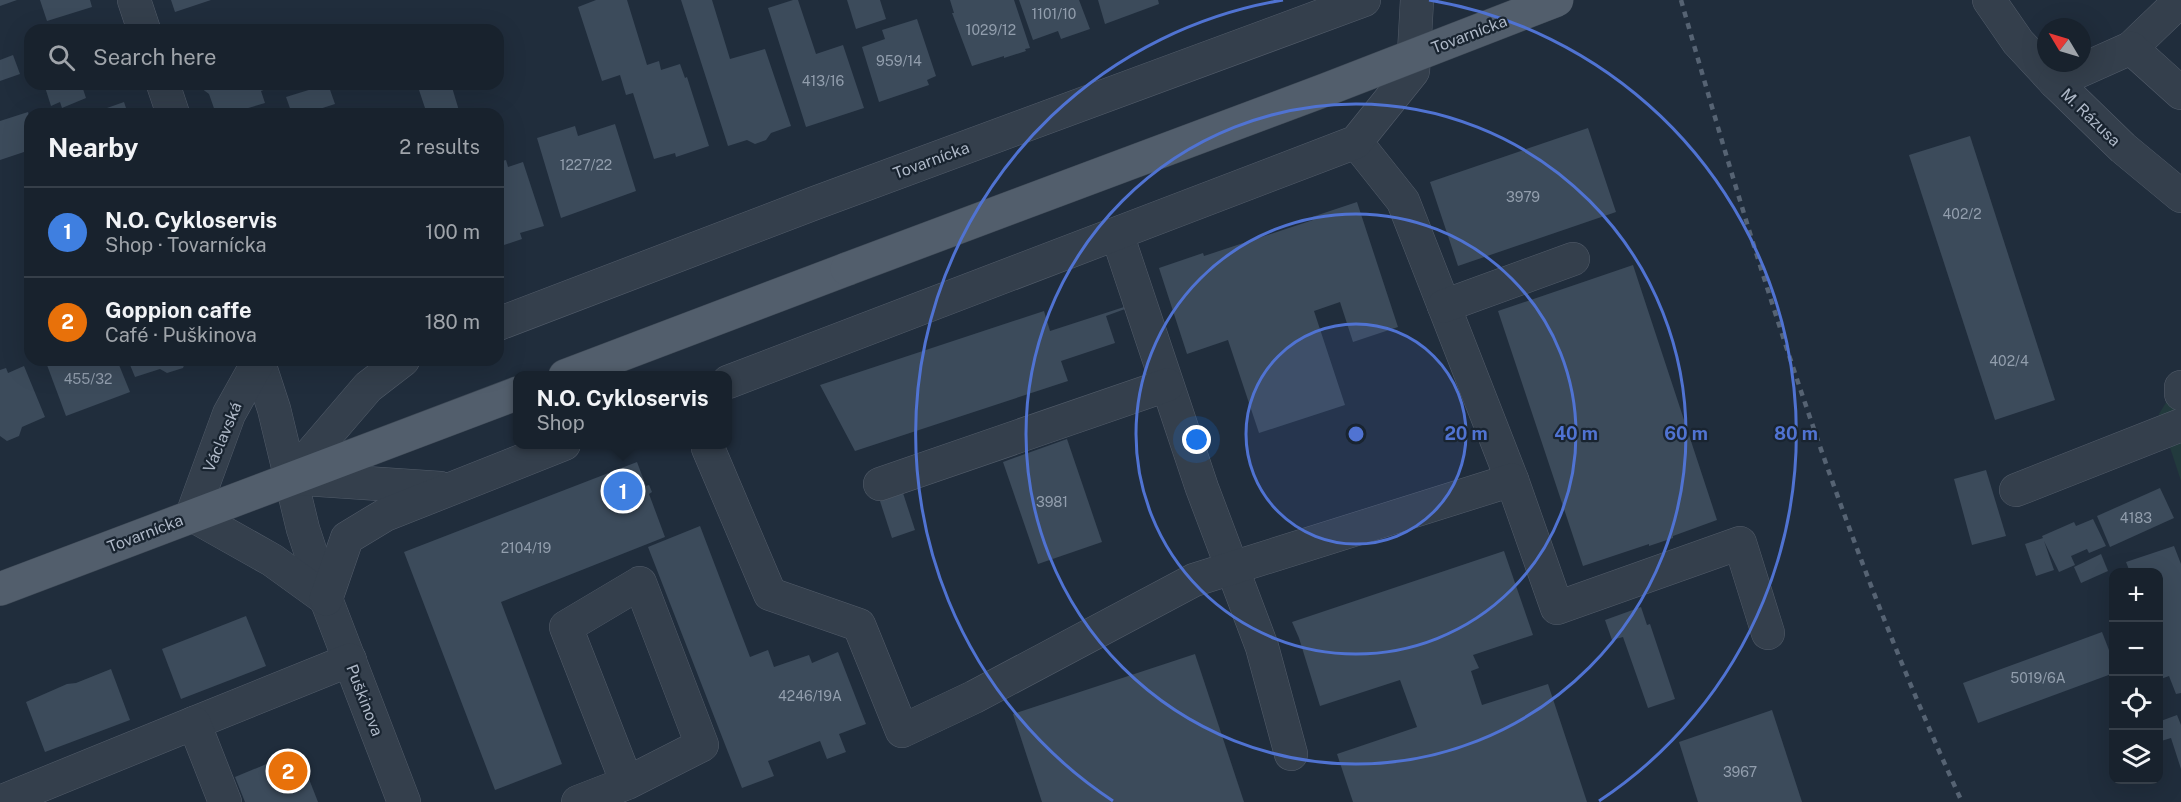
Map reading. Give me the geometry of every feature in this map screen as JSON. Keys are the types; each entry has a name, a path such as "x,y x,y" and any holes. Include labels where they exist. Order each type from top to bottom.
{"main road":[{"name":"Tovarnícka","path":"576,371 1336,86 1557,0"},
{"name":"Tovarnícka","path":"0,588 513,395"}],"street":[{"path":"134,0 142,24"},
{"name":"Tovarnícka","path":"504,322 815,203 1364,0"},
{"name":"Tovarnícka","path":"1356,142 1413,71 1417,0"},
{"name":"M. Rázusa","path":"1989,0 2018,42 2055,82 2123,148 2181,196"},
{"path":"2055,82 2131,48 2181,0"},
{"path":"2131,48 2181,93"},
{"path":"165,90 171,108"},
{"path":"732,380 1356,142 1403,201 1512,480 1557,608 1740,543 1768,633"},
{"path":"1117,234 1202,488 1262,646 1290,753"},
{"path":"1444,306 1573,259"},
{"name":"Václavská","path":"192,515 230,414 255,366"},
{"name":"Václavská","path":"260,366 274,409 290,478"},
{"name":"Tovarnícka","path":"290,478 368,387 395,366"},
{"path":"880,484 1167,385"},
{"path":"2181,387 2181,394"},
{"path":"2016,490 2181,425"},
{"name":"Tovarnícka","path":"290,478 448,489 551,449"},
{"path":"708,449 770,594 859,625 902,730 974,697 1194,580 1512,480"},
{"name":"Puškinova","path":"290,478 303,529 326,599 404,802"},
{"path":"192,515 272,560 326,599 347,538 385,515 448,489"},
{"path":"578,802 627,783 702,745 640,583 566,627 627,783"},
{"path":"0,801 350,660"},
{"path":"194,723 225,802"}],"green space":[{"path":"2181,378 2181,481 2159,414"}],"building":[{"path":"0,0 17,0 0,6"},
{"path":"40,0 90,0 92,7 47,21"},
{"path":"171,0 211,0 175,12"},
{"path":"596,0 627,0 647,65 659,61 661,70 680,64 685,78 687,77 709,146 676,157 675,153 654,159 633,93 626,95 620,75 602,81 578,7"},
{"path":"681,0 712,0 730,59 765,49 791,126 771,133 766,140 755,144 747,140 728,146"},
{"path":"798,0 816,54 843,45 864,108 806,127 768,8"},
{"path":"847,0 880,0 886,19 856,29"},
{"path":"950,0 1014,0 1030,48 1004,58 1004,56 972,66 952,13 954,13"},
{"path":"1019,0 1079,0 1090,29 1061,39 1058,31 1033,40"},
{"path":"1098,0 1158,0 1159,4 1105,24"},
{"path":"917,19 936,76 927,80 929,85 879,102 862,47 885,39 882,30"},
{"path":"13,55 20,74 0,81 0,60"},
{"path":"46,90 83,90 86,98 62,108 60,102 51,106"},
{"path":"204,90 264,90 261,91 265,103 248,108 214,108 209,94"},
{"path":"309,90 330,90 335,104 323,108 290,108 286,97"},
{"path":"419,90 453,90 458,108 425,108"},
{"path":"124,102 126,108 107,108"},
{"path":"24,113 24,152 0,160 0,121"},
{"path":"615,124 636,191 561,218 537,138 575,126 578,136"},
{"path":"1588,128 1616,212 1458,266 1430,182"},
{"path":"1970,136 2055,400 1995,420 1909,155"},
{"path":"504,160 506,160 508,167 523,162 544,226 520,233 522,239 504,245"},
{"path":"1357,202 1398,327 1353,342 1340,302 1314,311 1345,405 1259,433 1228,340 1187,354 1159,268 1203,253 1204,256 1313,220 1312,217"},
{"path":"1633,265 1717,520 1673,536 1673,538 1583,566 1498,311"},
{"path":"1124,307 1125,309 1106,316 1115,343 1061,361 1068,381 855,451 820,385 1044,311 1050,331"},
{"path":"24,366 45,417 22,427 19,436 7,441 0,436 0,370 6,368 8,373"},
{"path":"47,366 119,366 130,392 66,416"},
{"path":"130,366 184,366 167,373 160,369 135,377"},
{"path":"1067,439 1102,542 1038,564 1003,462"},
{"path":"637,462 646,486 649,485 652,492 649,494 665,537 501,602 562,764 495,790 404,552"},
{"path":"1986,470 2006,536 1972,545 1954,479"},
{"path":"2160,488 2174,518 2110,547 2097,516"},
{"path":"903,493 915,530 892,538 880,501"},
{"path":"2093,519 2106,546 2089,553 2087,549 2071,556 2075,565 2059,572 2044,541 2054,570 2036,576 2025,544 2043,538 2042,536 2074,522 2076,526"},
{"path":"700,526 750,657 768,650 774,667 809,655 812,663 838,652 866,724 839,734 846,752 827,759 820,741 768,761 774,776 742,788 648,547"},
{"path":"2174,546 2181,564 2181,693 2176,694 2169,676 2163,678 2163,568 2128,568 2126,562"},
{"path":"1504,551 1533,635 1473,655 1479,668 1471,671 1482,705 1548,684 1587,802 1353,802 1337,754 1417,727 1400,680 1320,706 1292,622"},
{"path":"2101,554 2108,571 2081,583 2074,567"},
{"path":"1641,607 1647,625 1650,624 1675,699 1648,708 1623,637 1612,640 1605,620"},
{"path":"246,616 266,666 181,699 162,649"},
{"path":"2102,632 2109,650 2109,675 1978,723 1963,683"},
{"path":"1195,654 1244,802 1042,802 1013,714"},
{"path":"111,669 130,720 45,752 26,702 67,684 76,683"},
{"path":"1772,710 1802,802 1698,802 1679,742"},
{"path":"2177,715 2181,725 2181,769 2171,738 2163,740 2163,720"},
{"path":"298,751 318,802 245,802 235,777"}],"railway":[{"path":"1681,0 1741,204 1841,506 1919,704 1962,802"}],"place":[{"name":"N.O. Cykloservis","path":"623,491"},
{"name":"Goppion caffe","path":"288,771"}]}
